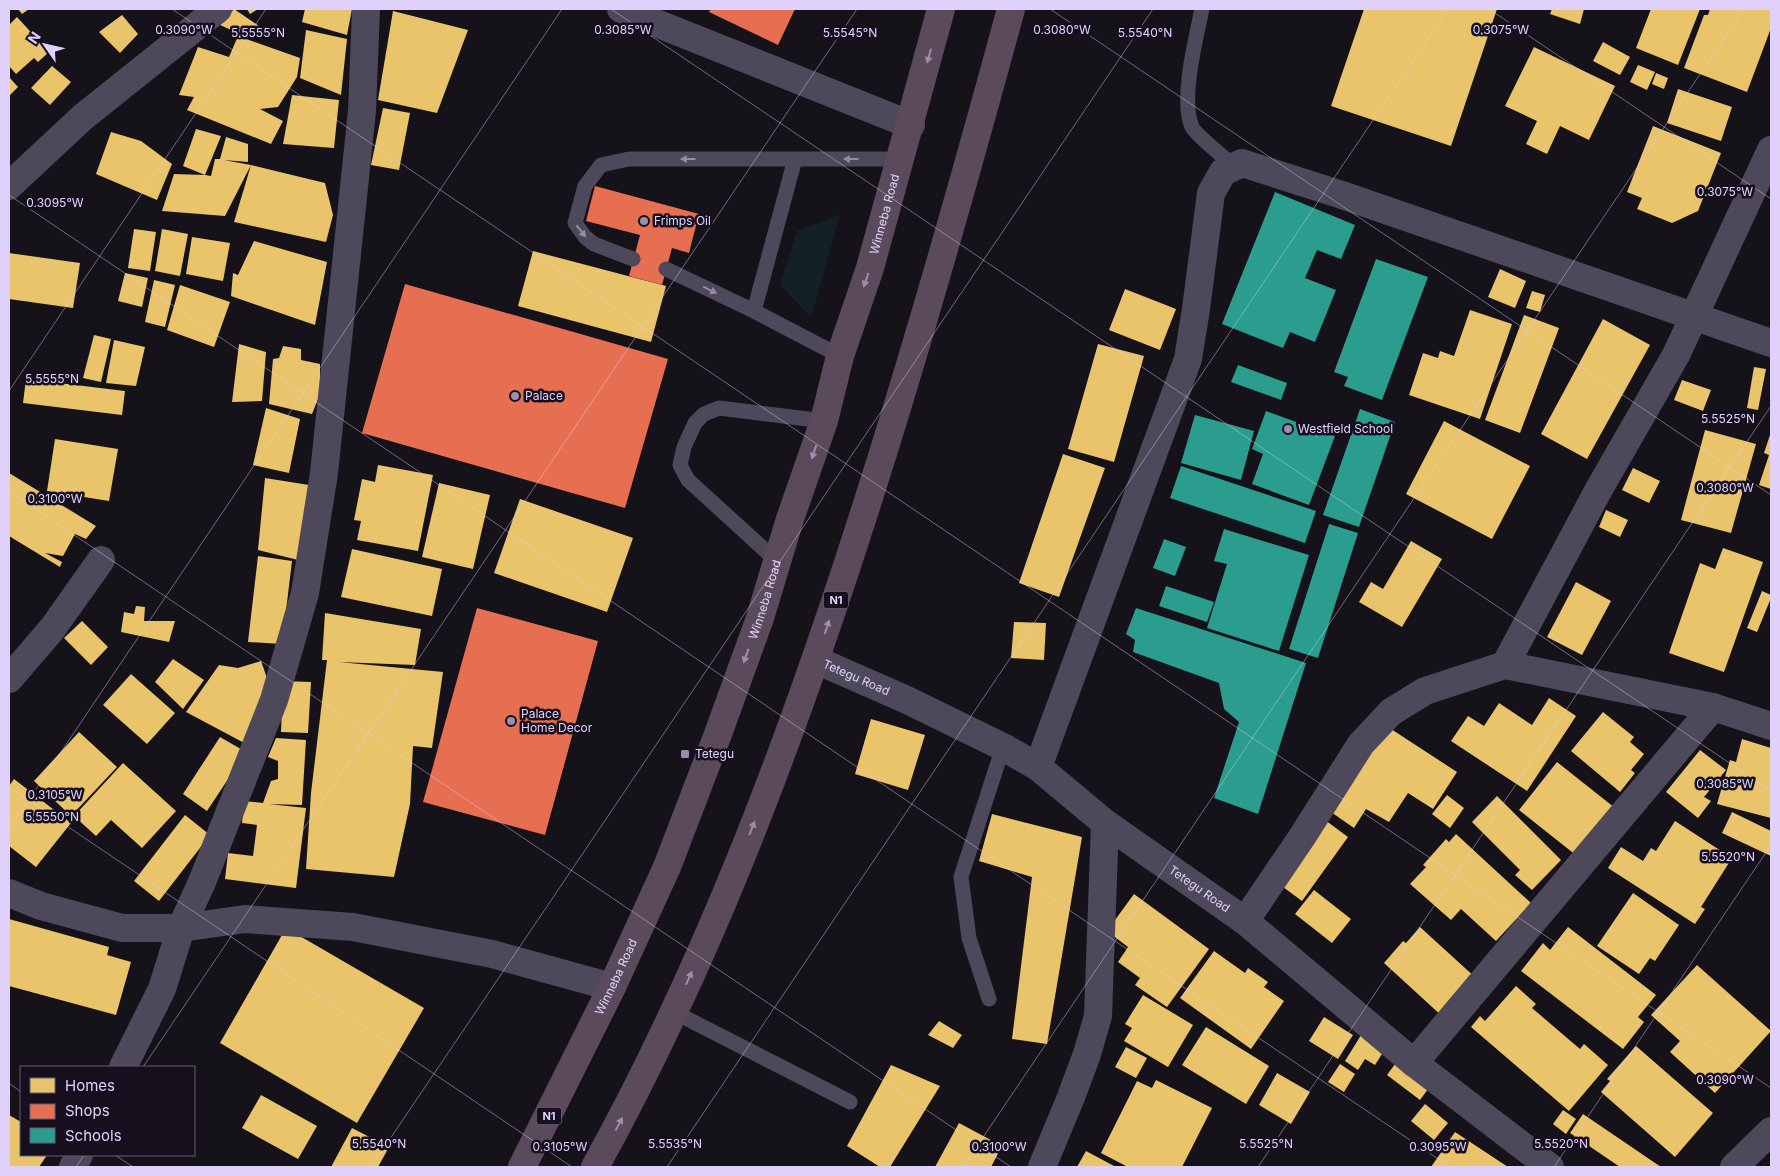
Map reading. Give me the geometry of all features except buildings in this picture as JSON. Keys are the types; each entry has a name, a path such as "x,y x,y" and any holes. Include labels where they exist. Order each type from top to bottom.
{"highway":[{"name":"Winneba Road","path":"522,1167 612,987 667,868 760,618 824,421 840,356 870,268 899,160 911,125 941,9"},
{"name":"N1","path":"595,1167 620,1122 674,1012 730,884 816,660 887,443 1012,9"}],"street":[{"path":"9,186 84,117 218,9"},
{"path":"124,1066 162,989 182,928 274,700 305,593 324,473 362,111 366,9"},
{"path":"621,9 911,125"},
{"path":"1505,665 1599,489 1676,355 1771,150"},
{"path":"1038,767 1188,359 1211,193 1223,172 1242,164 1342,195 1771,343"},
{"path":"9,679 52,629 101,560"},
{"name":"Tetegu Road","path":"816,660 1003,747 1038,767 1105,823 1245,921 1414,1063 1550,1167"},
{"path":"1245,921 1302,837 1361,744 1391,712 1425,691 1505,665 1712,707 1771,726"},
{"path":"1414,1063 1712,707"},
{"path":"1042,1167 1074,1089 1098,1016 1105,823"},
{"path":"9,893 41,906 122,928 182,928 245,919 353,927 492,954 612,987"},
{"path":"1734,1167 1771,1131"}],"lane":[{"path":"1202,9 1189,76 1188,110 1193,129 1235,167"},
{"path":"633,259 594,244 585,237 575,223 585,186 601,165 629,158 899,160"},
{"path":"754,311 795,159"},
{"path":"666,269 754,311 840,356"},
{"path":"778,562 688,480 680,466 684,447 695,423 704,414 720,408 824,421"},
{"path":"988,999 969,938 961,878 1003,747"},
{"path":"674,1012 850,1102"}],"shaded area":[{"path":"840,214 811,317 780,285 797,231"}],"place":[{"name":"Frimps Oil","path":"644,221"},
{"name":"Palace","path":"515,396"},
{"name":"Westfield School","path":"1288,429"},
{"name":"Palace Home Decor","path":"511,721"},
{"name":"Tetegu","path":"685,754"}]}
